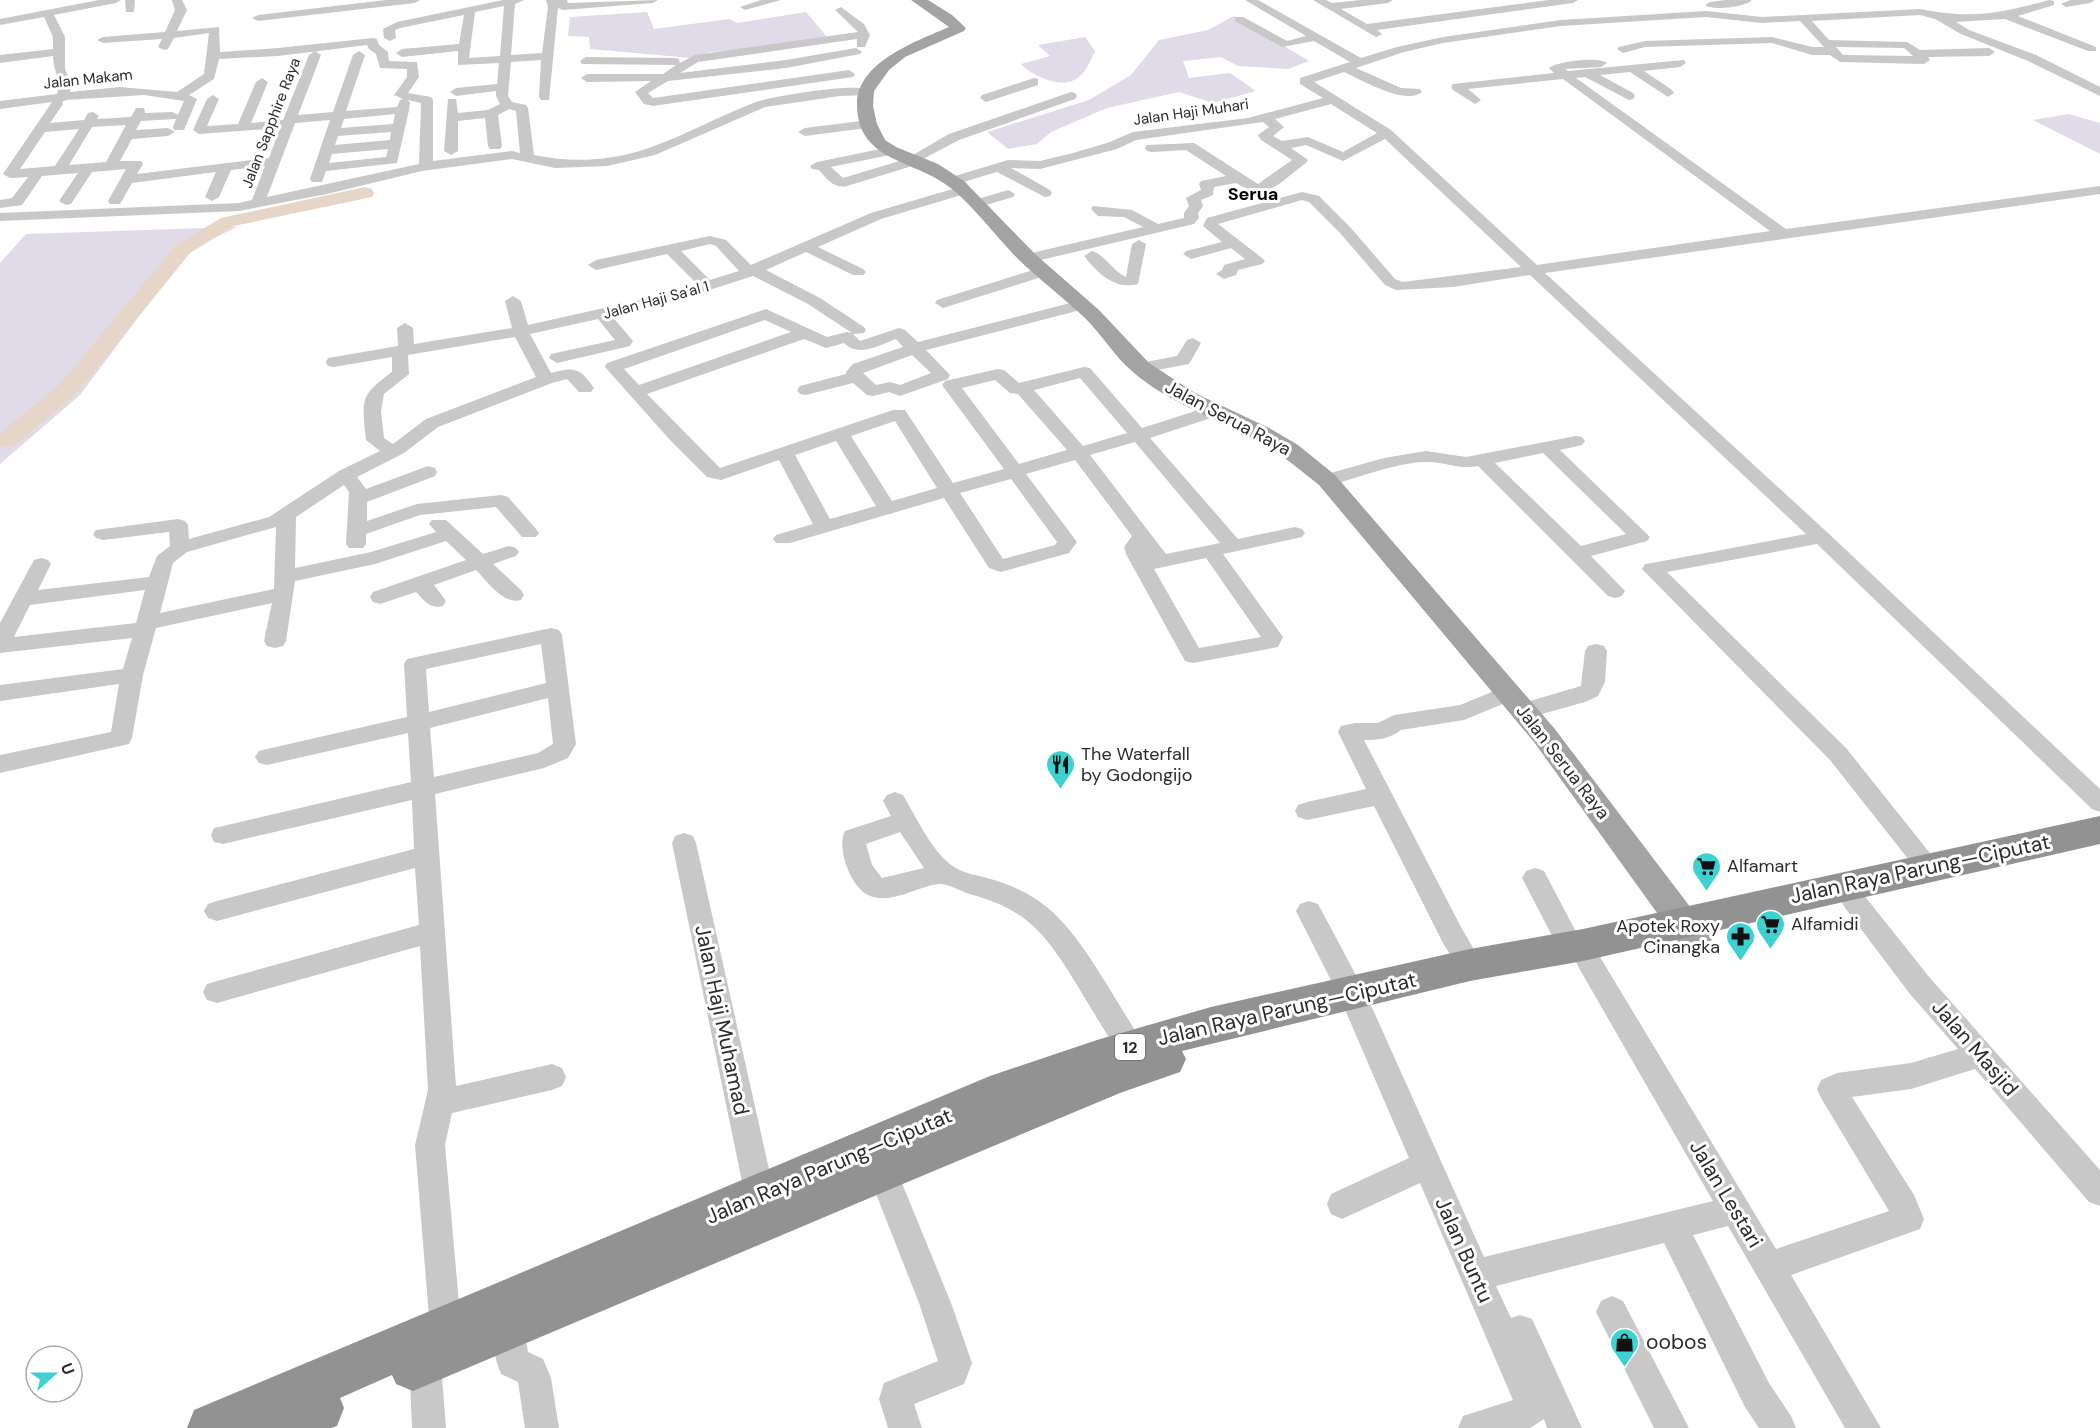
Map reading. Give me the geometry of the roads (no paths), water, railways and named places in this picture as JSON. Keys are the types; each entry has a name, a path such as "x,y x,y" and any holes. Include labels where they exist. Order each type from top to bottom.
{"highway":[{"name":"Jalan Raya Parung—Ciputat","path":"1689,930 1929,867 2100,830"},
{"name":"Jalan Raya Parung—Ciputat","path":"435,1346 508,1329 882,1171 1135,1069 1218,1043 1361,1014 1580,953 1689,930 1854,901 2100,849"},
{"name":"Jalan Raya Parung—Ciputat","path":"212,1428 282,1415 759,1196 1005,1089 1130,1047 1211,1025 1361,1014 1470,965 1580,953"}],"main road":[{"path":"890,151 878,143 869,124 865,106 866,91 884,67 900,54 959,28 918,0"},
{"name":"Jalan Serua Raya","path":"890,151 915,160 964,192 1082,305 1141,368 1173,390 1290,450 1327,480 1516,702 1689,930"}],"street":[{"path":"0,22 116,0"},
{"path":"164,47 181,10 177,0"},
{"path":"268,41 351,8 388,8 415,0"},
{"path":"545,98 553,7 551,0"},
{"path":"562,0 563,7 653,0"},
{"path":"740,3 776,0"},
{"path":"1250,0 1316,33 1352,64 1399,93 1416,92"},
{"path":"1318,0 1401,49"},
{"path":"1457,0 1477,11"},
{"path":"1365,28 1477,11 1572,0"},
{"path":"1877,0 1904,13"},
{"path":"2066,4 2090,0"},
{"path":"402,53 428,34 470,11 516,1 505,59 498,73 504,101 507,105"},
{"path":"1746,2 1710,5 1732,28 1754,41"},
{"path":"740,3 756,16"},
{"path":"1947,21 2008,16 2050,3"},
{"path":"1330,8 1393,4 1420,19"},
{"path":"1265,9 1284,5"},
{"path":"346,21 351,8"},
{"path":"1578,12 1614,8 1618,10"},
{"path":"842,10 863,32"},
{"path":"470,11 462,61 465,63 547,56"},
{"path":"2100,92 2018,53 1965,32 1928,12 1762,20 1720,14 1617,17 1500,31 1401,49 1304,80 1331,100 1386,133 1821,537 2100,803"},
{"path":"48,13 59,37 58,58 66,78 66,87 11,175 136,165 115,201"},
{"path":"2008,16 2092,49"},
{"path":"1287,20 1305,17"},
{"path":"258,18 308,27 390,35 391,27 397,25 464,47"},
{"path":"1668,93 1636,68 1622,51 1639,44 1772,40 1812,51 1833,51 1907,45 1924,61 1833,51 1803,18"},
{"path":"1239,19 1286,45 1316,33"},
{"path":"1975,20 1999,28"},
{"path":"103,39 128,44 215,28 214,56 209,78 180,98"},
{"path":"1658,30 1671,43"},
{"path":"1500,31 1515,41"},
{"path":"840,92 853,67 863,32"},
{"path":"630,89 695,59 775,50 863,32"},
{"path":"214,56 278,52 373,41 373,47 382,52 384,65 413,66 413,77 400,95 427,100 426,166"},
{"path":"2058,47 2079,44"},
{"path":"2018,53 2038,50"},
{"path":"587,78 656,78 770,66 856,52"},
{"path":"1918,54 1989,52"},
{"name":"Jalan Sapphire Raya","path":"258,203 315,55"},
{"path":"213,99 199,130 242,128 337,116 404,106 391,161 319,173 337,116 359,55"},
{"path":"587,94 586,57 678,60 641,92 648,101 849,74"},
{"path":"0,59 58,58"},
{"path":"12,71 58,58"},
{"path":"1601,63 1555,68 1785,235"},
{"path":"1475,100 1457,87 1680,63"},
{"path":"1587,73 1629,96"},
{"path":"242,128 262,82"},
{"path":"1022,113 986,99 1034,82"},
{"path":"451,151 450,118 454,97 501,87"},
{"name":"Jalan Makam","path":"0,105 59,101 141,90 180,98"},
{"path":"0,217 220,209 327,190 426,166 512,155 589,164 625,159 670,144 762,104 840,92 866,91"},
{"path":"890,151 819,166 842,183 915,160 954,137 1071,96"},
{"path":"111,166 147,99 192,100 173,125 128,135"},
{"path":"59,171 102,100"},
{"name":"Jalan Haji Muhari","path":"964,192 999,167 1014,163 1048,163 1101,150 1145,134 1266,119 1331,100"},
{"path":"450,118 491,113 507,105 522,108 534,159"},
{"path":"491,113 495,146"},
{"path":"41,128 136,119 173,125"},
{"path":"1126,139 1148,149 1189,146 1254,188 1260,189 1301,160 1265,135 1278,125 1266,119"},
{"path":"805,132 869,124"},
{"path":"332,132 399,126"},
{"path":"1278,146 1308,141 1343,156 1386,133"},
{"path":"327,150 394,144"},
{"path":"0,226 223,218 362,190 414,176 534,159"},
{"path":"128,179 275,161"},
{"path":"212,197 226,166"},
{"path":"999,167 1045,193"},
{"path":"66,201 87,168"},
{"path":"170,190 180,172"},
{"path":"0,204 17,202 37,173"},
{"path":"1192,220 1191,213 1197,206 1192,198 1208,192 1206,184 1240,178"},
{"path":"1210,224 1288,200 1308,197 1314,199 1331,215 1395,285 1409,287 2100,190"},
{"path":"964,192 1008,194"},
{"name":"Jalan Haji Sa'al 1","path":"334,362 604,317 752,273 811,249 876,216 964,192"},
{"path":"1098,209 1103,213 1127,213 1157,233"},
{"path":"943,303 1038,265 1157,233 1192,220 1210,224 1257,261 1229,268 1231,272 1224,274"},
{"path":"1038,265 1092,256 1139,244 1157,233"},
{"path":"596,265 715,241 752,273 806,305 822,308 858,330"},
{"path":"1191,254 1234,243"},
{"path":"1092,256 1116,279 1123,282 1133,281 1139,244"},
{"path":"811,249 858,272"},
{"path":"671,250 708,286"},
{"path":"513,301 521,332 546,379"},
{"path":"1082,305 915,348 859,368 854,372 856,377 873,391 890,387 900,391 941,377 915,348 897,332 858,346 847,337 826,343 765,314 613,367 714,473 727,474 899,414 999,566 1066,547 1067,542 951,385 998,374 1013,389 1084,372 1234,547"},
{"path":"554,332 604,317 625,341 624,344 557,358"},
{"path":"393,452 375,440 372,411 378,389 400,376 405,327"},
{"path":"636,392 805,333"},
{"path":"1141,368 1183,360 1193,343"},
{"path":"0,764 119,739 122,736 132,675 145,626 164,560 171,553 180,548 264,526 286,516 346,475 393,452 432,423 546,379 571,373 585,388"},
{"path":"806,390 856,377"},
{"path":"1022,387 1078,452 1161,561"},
{"path":"783,539 1140,435 1214,411"},
{"path":"841,435 887,508"},
{"path":"1327,480 1384,464 1426,456 1460,463 1576,441"},
{"path":"1547,447 1640,537 1577,553"},
{"path":"785,454 824,527"},
{"path":"1482,460 1615,591"},
{"path":"358,499 428,472"},
{"path":"346,475 357,487 355,562"},
{"path":"357,531 410,512 501,501 530,533"},
{"path":"425,510 514,595"},
{"path":"275,642 285,585 286,516"},
{"path":"103,534 178,525 180,548"},
{"path":"1140,565 1234,547 1295,532"},
{"path":"0,645 145,626 449,534"},
{"path":"1142,536 1134,547 1140,565 1193,656 1266,643 1271,640 1272,637 1211,551"},
{"path":"1821,537 1652,569 1838,754 1929,867"},
{"path":"375,558 380,603 420,582 509,552"},
{"path":"0,645 41,564"},
{"path":"27,593 100,589 159,582"},
{"path":"420,582 436,601"},
{"path":"223,835 423,789 544,760 560,752 565,744 551,635 415,664 418,723 423,789 432,932 441,1103 431,1130 430,1145 435,1346 429,1428"},
{"path":"1470,965 1452,935 1349,732 1376,732 1402,721 1590,691 1594,682 1596,651"},
{"path":"0,693 132,675"},
{"path":"267,757 418,723 559,687"},
{"path":"1307,811 1382,795"},
{"path":"941,871 928,878 879,889 874,888 868,883 852,847 852,841 900,811 941,871 969,884 993,890 1031,906 1061,937 1130,1047"},
{"name":"Jalan Haji Muhamad","path":"684,843 759,1196"},
{"path":"217,911 427,855"},
{"name":"Jalan Lestari","path":"1535,878 1771,1266 1820,1356 1864,1428"},
{"name":"Jalan Masjid","path":"1854,901 1920,986 2093,1185"},
{"name":"Jalan Buntu","path":"1309,911 1361,1014 1532,1404 1531,1409 1525,1413 1475,1428"},
{"path":"217,992 432,932"},
{"path":"1771,1266 1909,1219 1903,1205 1832,1091 1833,1087 1911,1076 1979,1054"},
{"path":"441,1103 552,1077"},
{"path":"1342,1204 1426,1165"},
{"path":"882,1171 935,1302 955,1363 952,1372 896,1395 905,1428"},
{"path":"1476,1275 1735,1210"},
{"path":"1672,1227 1757,1395 1779,1428"},
{"path":"1612,1312 1672,1428"},
{"path":"508,1329 513,1362 531,1371 534,1378 542,1428"},
{"path":"1520,1331 1565,1428"}],"waterway":[{"path":"5,441 68,389 183,249 228,222 365,193"}],"place":[{"name":"The Waterfall by Godongijo","path":"1060,790"},
{"name":"Alfamart","path":"1706,892"},
{"name":"Alfamidi","path":"1770,950"},
{"name":"Apotek Roxy Cinangka","path":"1741,962"},
{"name":"oobos","path":"1625,1368"}],"district":[{"name":"Serua","path":"1253,194"}]}
